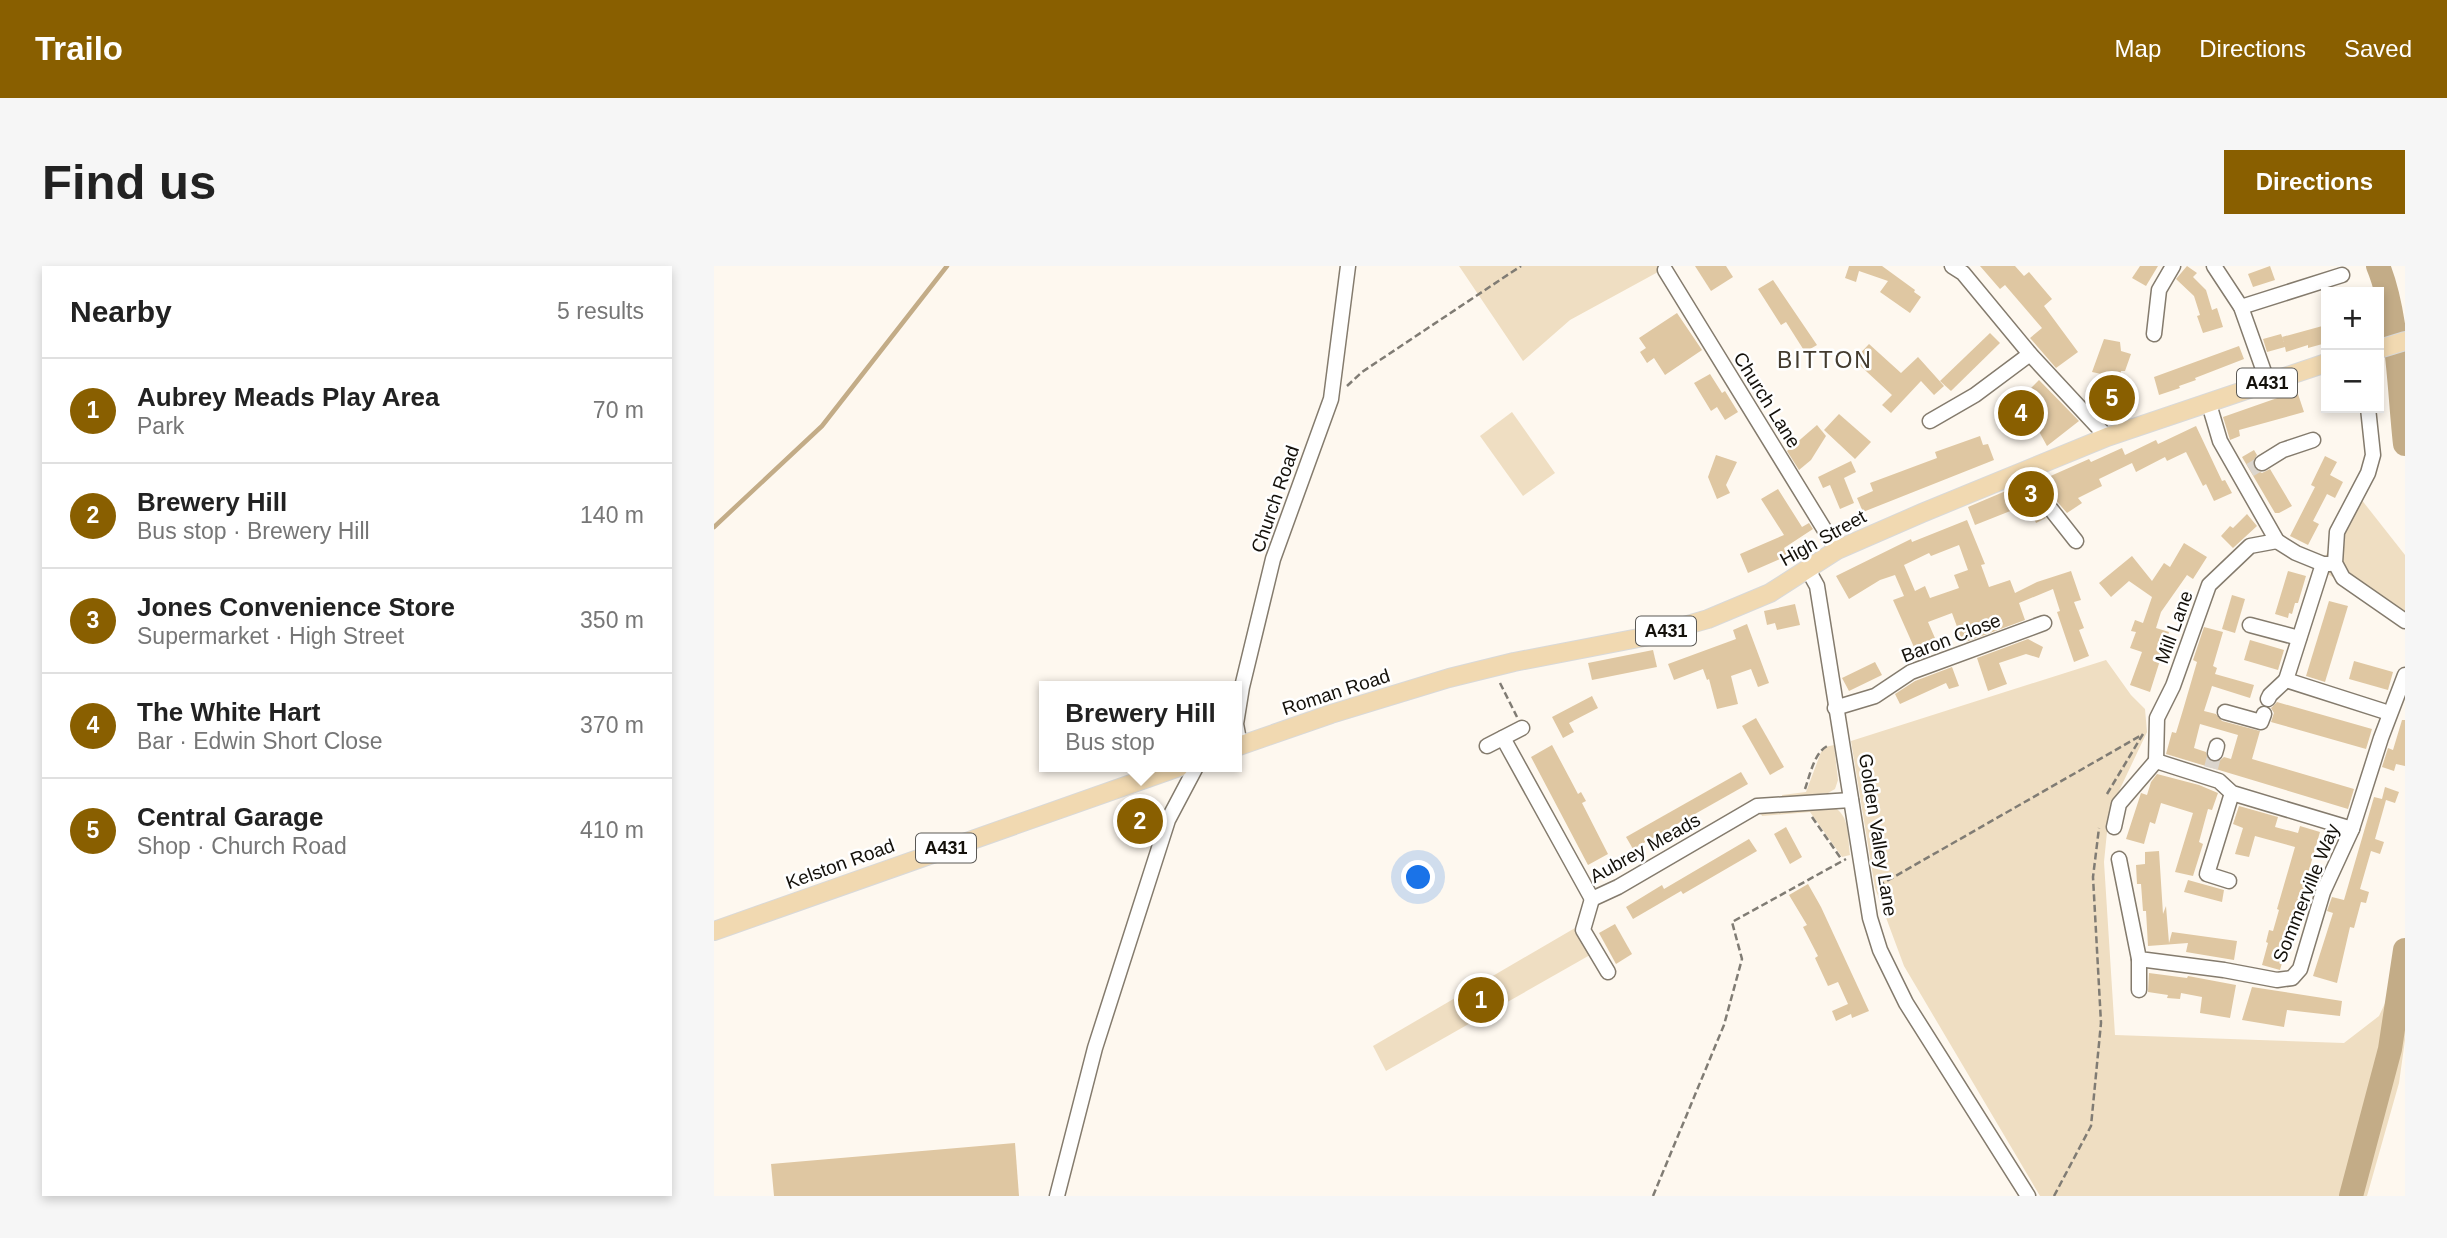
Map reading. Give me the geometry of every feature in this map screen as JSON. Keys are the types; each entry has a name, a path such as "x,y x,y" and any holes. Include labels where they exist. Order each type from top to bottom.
{"main road":[{"path":"2384,347 2405,341"},
{"name":"A431","path":"2209,404 2321,365"},
{"name":"High Street","path":"1449,678 1649,636 1708,619 1770,593 1837,551 1922,513 2108,437 2209,404"},
{"name":"Roman Road","path":"1242,745 1449,678"},
{"name":"Kelston Road","path":"714,932 1165,772"}],"street":[{"name":"Church Road","path":"1242,687 1273,559 1331,399 1349,266"},
{"path":"1952,266 1963,273 2030,354 2108,437"},
{"path":"2154,334 2159,290 2173,266"},
{"path":"2214,266 2241,307 2268,383"},
{"name":"Church Lane","path":"1665,270 1837,551"},
{"path":"2241,307 2342,275"},
{"path":"1930,421 1975,395 2030,354"},
{"path":"2209,404 2220,442 2251,470 2277,541 2296,553 2329,564 2343,578 2405,621"},
{"path":"2225,712 2261,722 2270,695 2286,680 2299,638 2329,564 2337,531 2368,474 2373,455 2369,413"},
{"path":"2251,470 2283,450 2313,440"},
{"path":"2032,469 2046,503 2077,541"},
{"name":"Mill Lane","path":"2156,761 2157,718 2173,686 2209,585 2250,546 2277,541"},
{"name":"Golden Valley Lane","path":"1807,568 1817,586 1870,918 1880,950 1906,1003 2028,1196"},
{"name":"Baron Close","path":"1835,708 1875,696 1911,672 2044,623"},
{"path":"2250,625 2299,638"},
{"name":"Sommerville Way","path":"2139,959 2277,980 2292,978 2300,969 2323,892 2352,829 2405,676"},
{"path":"2286,680 2383,710"},
{"path":"1487,746 1522,727"},
{"name":"Aubrey Meads","path":"1503,738 1592,899 1618,887 1757,806 1851,800"},
{"path":"2114,827 2119,804 2156,761 2209,773 2232,793 2352,829"},
{"path":"1057,1196 1095,1048 1168,820 1193,772"},
{"path":"2229,881 2207,874 2232,793"},
{"path":"2119,859 2139,959 2139,990"},
{"path":"1592,899 1583,930 1608,972"}],"path":[{"path":"1331,399 1362,372 1521,266"},
{"path":"1497,666 1500,683 1522,727"},
{"path":"1865,888 1875,888 2156,729"},
{"path":"2106,797 2140,736"},
{"path":"2054,1196 2091,1126 2101,1023 2093,877 2101,818"},
{"path":"1653,1196 1724,1025 1742,959 1732,922 1859,853"}],"shaded area":[{"path":"1459,266 1669,266 1570,320 1523,361"},
{"path":"1512,412 1555,473 1523,496 1480,436"},
{"path":"2357,494 2405,555 2405,625 2328,574 2326,555"},
{"path":"2106,660 2131,695 2145,709 2147,732 2109,812 2104,862 2115,1035 2344,1043 2379,1016 2405,961 2405,1040 2399,1083 2367,1196 2040,1196 1904,966 1875,888 1851,741"},
{"path":"1834,745 1838,780 1835,789 1828,793 1782,798 1782,795 1806,792 1821,752 1825,747"},
{"path":"1827,804 1844,818 1850,855 1842,857 1810,812 1762,816 1760,812"},
{"path":"1575,928 1590,955 1386,1071 1373,1046"}],"building":[{"path":"1695,266 1726,266 1733,277 1711,291"},
{"path":"1849,266 1882,266 1921,297 1910,313 1880,292 1888,281 1859,271 1856,282 1845,278"},
{"path":"1980,266 2015,266 2024,276 2029,272 2052,299 2044,306 2078,352 2056,368 2030,338 2042,328 2005,285 2000,289"},
{"path":"2140,266 2158,266 2146,286 2132,278"},
{"path":"2187,266 2197,273 2193,277 2206,290 2212,310 2217,308 2223,327 2203,333 2194,296 2176,279"},
{"path":"2270,266 2275,280 2253,287 2248,274"},
{"path":"1773,280 1817,345 1805,352 1786,322 1781,325 1758,289"},
{"path":"1677,313 1702,350 1665,375 1654,358 1647,363 1640,352 1646,348 1639,338"},
{"path":"2321,326 2321,344 2308,348 2308,345 2286,352 2285,347 2267,352 2263,339 2281,334 2282,337"},
{"path":"1990,333 2000,343 1951,391 1940,381"},
{"path":"2104,339 2120,342 2121,351 2131,354 2120,378 2092,372"},
{"path":"1869,344 1901,373 1918,357 1944,386 1934,395 1921,381 1891,413 1882,405 1892,395 1854,360"},
{"path":"2239,346 2244,359 2159,395 2154,377"},
{"path":"1710,374 1738,412 1725,420 1717,407 1711,411 1694,383"},
{"path":"2039,380 2079,421 2047,446 2036,426 2041,421 2034,414 2042,403 2028,391"},
{"path":"2297,391 2304,412 2239,430 2240,436 2230,440 2223,417"},
{"path":"1839,414 1871,442 1855,459 1824,430"},
{"path":"1817,425 1826,436 1811,460 1799,470 1787,451"},
{"path":"2196,426 2222,481 2225,480 2232,493 2214,501 2206,484 2203,486 2186,452 2167,461 2165,457 2136,472 2132,463 2099,479 2102,486 2078,498 2082,503 2067,513 2054,498 2046,478 2122,448 2125,455 2156,440 2158,444"},
{"path":"1980,436 1983,445 1988,444 1994,460 1863,512 1857,498 1873,491 1870,483 1937,458 1935,452"},
{"path":"2254,450 2257,455 2252,463 2254,469 2262,473 2270,469 2292,506 2279,513 2275,513 2242,457"},
{"path":"1716,455 1737,462 1726,485 1730,493 1717,499 1708,477"},
{"path":"2325,456 2337,462 2330,475 2343,482 2335,498 2327,494 2313,521 2319,524 2308,545 2290,536 2315,487 2311,485"},
{"path":"1851,461 1856,472 1844,478 1854,503 1840,509 1830,485 1823,488 1818,477"},
{"path":"2027,482 2037,507 2046,518 2036,523 2028,504 1975,525 1968,507"},
{"path":"1778,489 1802,527 1809,523 1813,529 1784,548 1787,556 1748,573 1740,554 1784,535 1761,499"},
{"path":"2247,514 2257,526 2233,548 2221,536"},
{"path":"1967,520 1985,564 1981,565 1989,587 2010,580 2015,593 2037,582 2071,571 2081,600 2074,602 2084,628 2079,630 2089,656 2074,662 2057,612 2060,611 2053,589 2019,603 2025,620 1963,643 1952,613 1928,622 1938,645 1917,654 1893,600 1904,596 1895,575 1880,580 1849,599 1836,576 1911,539 1912,542","holes":["1959,545 1968,570 1954,575 1959,588 1930,598 1925,586 1915,591 1904,565 1929,553 1931,556"]},
{"path":"2184,543 2207,557 2193,579 2187,575 2161,612 2156,628 2169,632 2150,692 2130,685 2142,652 2130,648 2136,632 2131,631 2135,620 2143,623 2152,597 2129,581 2111,597 2099,583 2132,556 2152,581 2164,563 2170,567"},
{"path":"2288,571 2306,576 2298,603 2295,603 2288,618 2275,614"},
{"path":"2232,595 2245,599 2235,633 2222,629"},
{"path":"2329,601 2348,606 2325,682 2306,676"},
{"path":"1795,604 1800,625 1777,630 1775,623 1767,625 1764,611"},
{"path":"1747,624 1769,683 1758,687 1751,669 1731,676 1738,704 1717,709 1709,679 1707,680 1703,669 1674,680 1668,664 1736,639 1733,630"},
{"path":"2204,627 2223,632 2213,666 2217,668 2215,674 2254,685 2250,698 2212,686 2204,711 2216,714 2222,721 2260,731 2252,759 2354,789 2348,809 2166,754 2172,732 2176,733 2197,662 2193,660","holes":["2200,724 2238,735 2231,759 2224,757 2218,762 2212,762 2206,752 2194,748"]},
{"path":"2028,639 2043,647 2039,658 2026,654 1999,663 2007,684 1988,691 1977,658"},
{"path":"2250,640 2284,650 2278,670 2244,660"},
{"path":"1653,650 1657,667 1592,680 1588,663"},
{"path":"2354,661 2393,672 2388,690 2349,679"},
{"path":"1875,662 1882,675 1849,691 1842,678"},
{"path":"1952,667 1959,686 1949,689 1946,683 1900,704 1895,694 1915,681"},
{"path":"1592,696 1598,708 1569,723 1574,732 1563,738 1552,717"},
{"path":"2277,702 2372,729 2366,749 2271,722 2274,713 2271,708"},
{"path":"1756,718 1784,767 1770,775 1742,726"},
{"path":"2402,720 2405,720 2405,766 2396,764 2394,771 2382,767 2388,748 2393,750"},
{"path":"1552,745 1578,794 1581,792 1586,801 1582,803 1608,854 1588,865 1531,757"},
{"path":"1741,772 1748,784 1633,849 1626,837"},
{"path":"2157,774 2218,793 2212,810 2208,809 2199,842 2203,844 2193,876 2175,872 2193,813 2161,803 2155,824 2150,822 2144,844 2126,839 2141,793 2147,795"},
{"path":"2385,787 2399,792 2395,803 2386,800 2375,839 2384,842 2380,854 2371,851 2360,889 2369,892 2366,903 2361,902 2354,928 2350,927 2337,983 2313,976 2333,913 2327,911 2332,897 2344,900 2374,797 2382,799"},
{"path":"2239,806 2278,817 2275,827 2298,833 2300,826 2320,832 2280,970 2262,965 2269,930 2273,931 2295,847 2255,836 2249,857 2235,854 2243,828 2233,824"},
{"path":"1786,827 1802,857 1790,864 1774,834"},
{"path":"1749,839 1757,851 1683,894 1681,891 1633,919 1626,907 1662,885 1664,889"},
{"path":"2159,851 2163,914 2166,906 2169,943 2172,932 2237,941 2234,960 2186,952 2188,943 2148,946 2146,911 2143,911 2141,884 2137,884 2136,865 2145,864 2145,852"},
{"path":"2188,880 2224,890 2222,902 2184,892"},
{"path":"1808,884 1869,1011 1852,1018 1851,1014 1836,1021 1832,1011 1848,1004 1838,982 1828,986 1815,958 1818,956 1803,927 1807,925 1789,895"},
{"path":"1615,924 1632,954 1616,964 1599,933"},
{"path":"2149,973 2188,976 2236,985 2230,1018 2200,1013 2202,997 2181,993 2180,999 2167,998 2168,995 2148,992"},
{"path":"2252,987 2342,1001 2340,1016 2287,1010 2284,1027 2242,1020"},
{"path":"1015,1143 1019,1196 774,1196 771,1164"}],"waterway":[{"path":"714,527 822,426 947,266"},
{"path":"2378,266 2385,285 2394,329 2405,444"},
{"path":"2351,1196 2390,1049 2405,950"}],"tunnel":[{"path":"2250,470 2262,463"},
{"path":"2211,768 2215,753"}],"place":[{"name":"Central Garage","path":"2112,398"},
{"name":"The White Hart","path":"2021,413"},
{"name":"Jones Convenience Store","path":"2031,494"},
{"name":"Brewery Hill","path":"1140,821"},
{"name":"Aubrey Meads Play Area","path":"1481,1000"}],"district":[{"name":"BITTON","path":"1825,360"}]}
